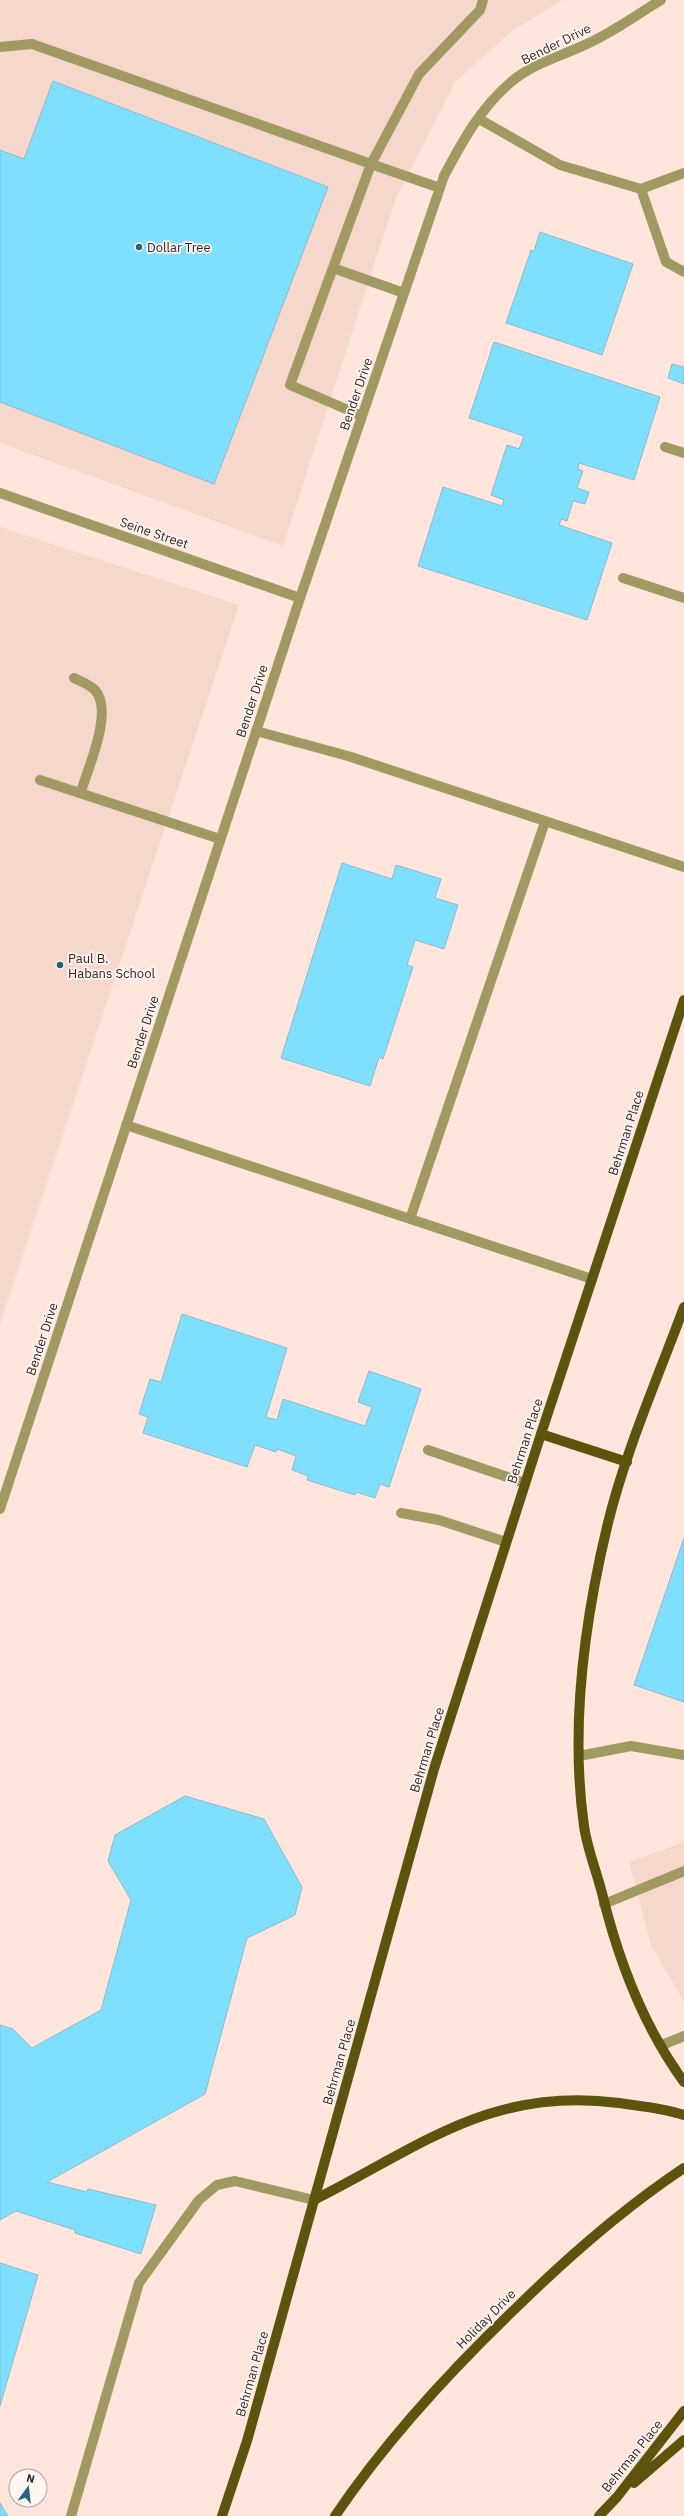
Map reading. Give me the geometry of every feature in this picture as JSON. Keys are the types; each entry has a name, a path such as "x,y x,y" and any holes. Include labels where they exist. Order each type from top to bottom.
{"main road":[{"name":"Behrman Place","path":"222,2516 247,2441 434,1769 540,1434 684,1000"},
{"path":"684,1308 627,1462 607,1526 589,1614 581,1680 579,1756 579,1788 584,1828 614,1941 641,2007 684,2082"},
{"path":"540,1434 627,1462"},
{"path":"314,2200 464,2121 517,2105 563,2100 605,2101 645,2106 684,2115"},
{"name":"Holiday Drive","path":"335,2516 361,2477 419,2408 485,2337 584,2244 684,2168"},
{"name":"Behrman Place","path":"599,2516 617,2497 684,2411"},
{"path":"617,2497 684,2440"}],"street":[{"path":"362,416 290,385 371,164 419,74 480,10 483,0"},
{"name":"Bender Drive","path":"0,1509 300,598 440,188 462,142 494,98 512,81 531,68 594,41 661,0"},
{"path":"0,47 32,44 440,188"},
{"path":"479,119 560,165 641,189 684,174"},
{"path":"641,189 666,262 684,272"},
{"path":"333,268 404,293"},
{"path":"665,447 684,453"},
{"name":"Seine Street","path":"0,493 300,598"},
{"path":"623,578 684,598"},
{"path":"74,678 94,689 102,704 101,725 80,792"},
{"path":"256,731 348,756 684,867"},
{"path":"40,780 220,839"},
{"path":"410,1219 545,822"},
{"path":"126,1125 592,1279"},
{"path":"428,1450 525,1483"},
{"path":"401,1513 439,1520 506,1542"},
{"path":"579,1756 631,1746 684,1755"},
{"path":"604,1904 684,1871"},
{"path":"662,2045 684,2036"},
{"path":"71,2516 139,2283 199,2200 216,2185 235,2181 314,2200"}],"shaded area":[{"path":"0,0 563,0 512,31 455,82 395,200 283,546 0,443"},
{"name":"Paul B. Habans School","path":"0,527 239,605 0,1324"},
{"path":"684,1842 684,2002 651,1945 629,1862"}],"building":[{"path":"53,81 328,187 214,484 0,402 0,150 24,159"},
{"path":"540,232 633,264 602,355 506,323 531,250 534,251"},
{"path":"494,342 660,397 634,480 579,463 578,469 583,471 577,488 589,492 585,504 573,501 567,521 561,519 559,525 612,543 587,620 418,566 443,487 502,506 504,500 491,495 507,445 519,449 524,436 469,418"},
{"path":"672,364 684,367 684,384 668,378"},
{"path":"342,863 392,879 396,865 441,879 435,898 458,905 444,949 415,940 407,965 413,967 383,1059 379,1057 370,1086 281,1058"},
{"path":"182,1314 287,1348 266,1417 277,1420 283,1399 365,1426 372,1407 358,1402 369,1371 421,1389 389,1487 380,1484 375,1498 356,1492 355,1495 307,1480 308,1476 292,1470 296,1456 277,1449 276,1452 255,1445 247,1467 143,1433 148,1417 139,1414 150,1379 161,1382"},
{"path":"684,1538 684,1702 634,1685"},
{"path":"185,1796 264,1819 302,1887 295,1915 247,1938 205,2094 47,2182 87,2192 88,2189 156,2205 141,2254 75,2233 75,2230 16,2211 0,2220 0,2025 13,2029 32,2048 101,2010 131,1900 108,1861 115,1835"},
{"path":"0,2263 38,2275 0,2406"},
{"path":"0,2503 8,2516 0,2516"}],"place":[{"name":"Dollar Tree","path":"139,247"},
{"name":"Paul B. Habans School","path":"60,965"}]}
